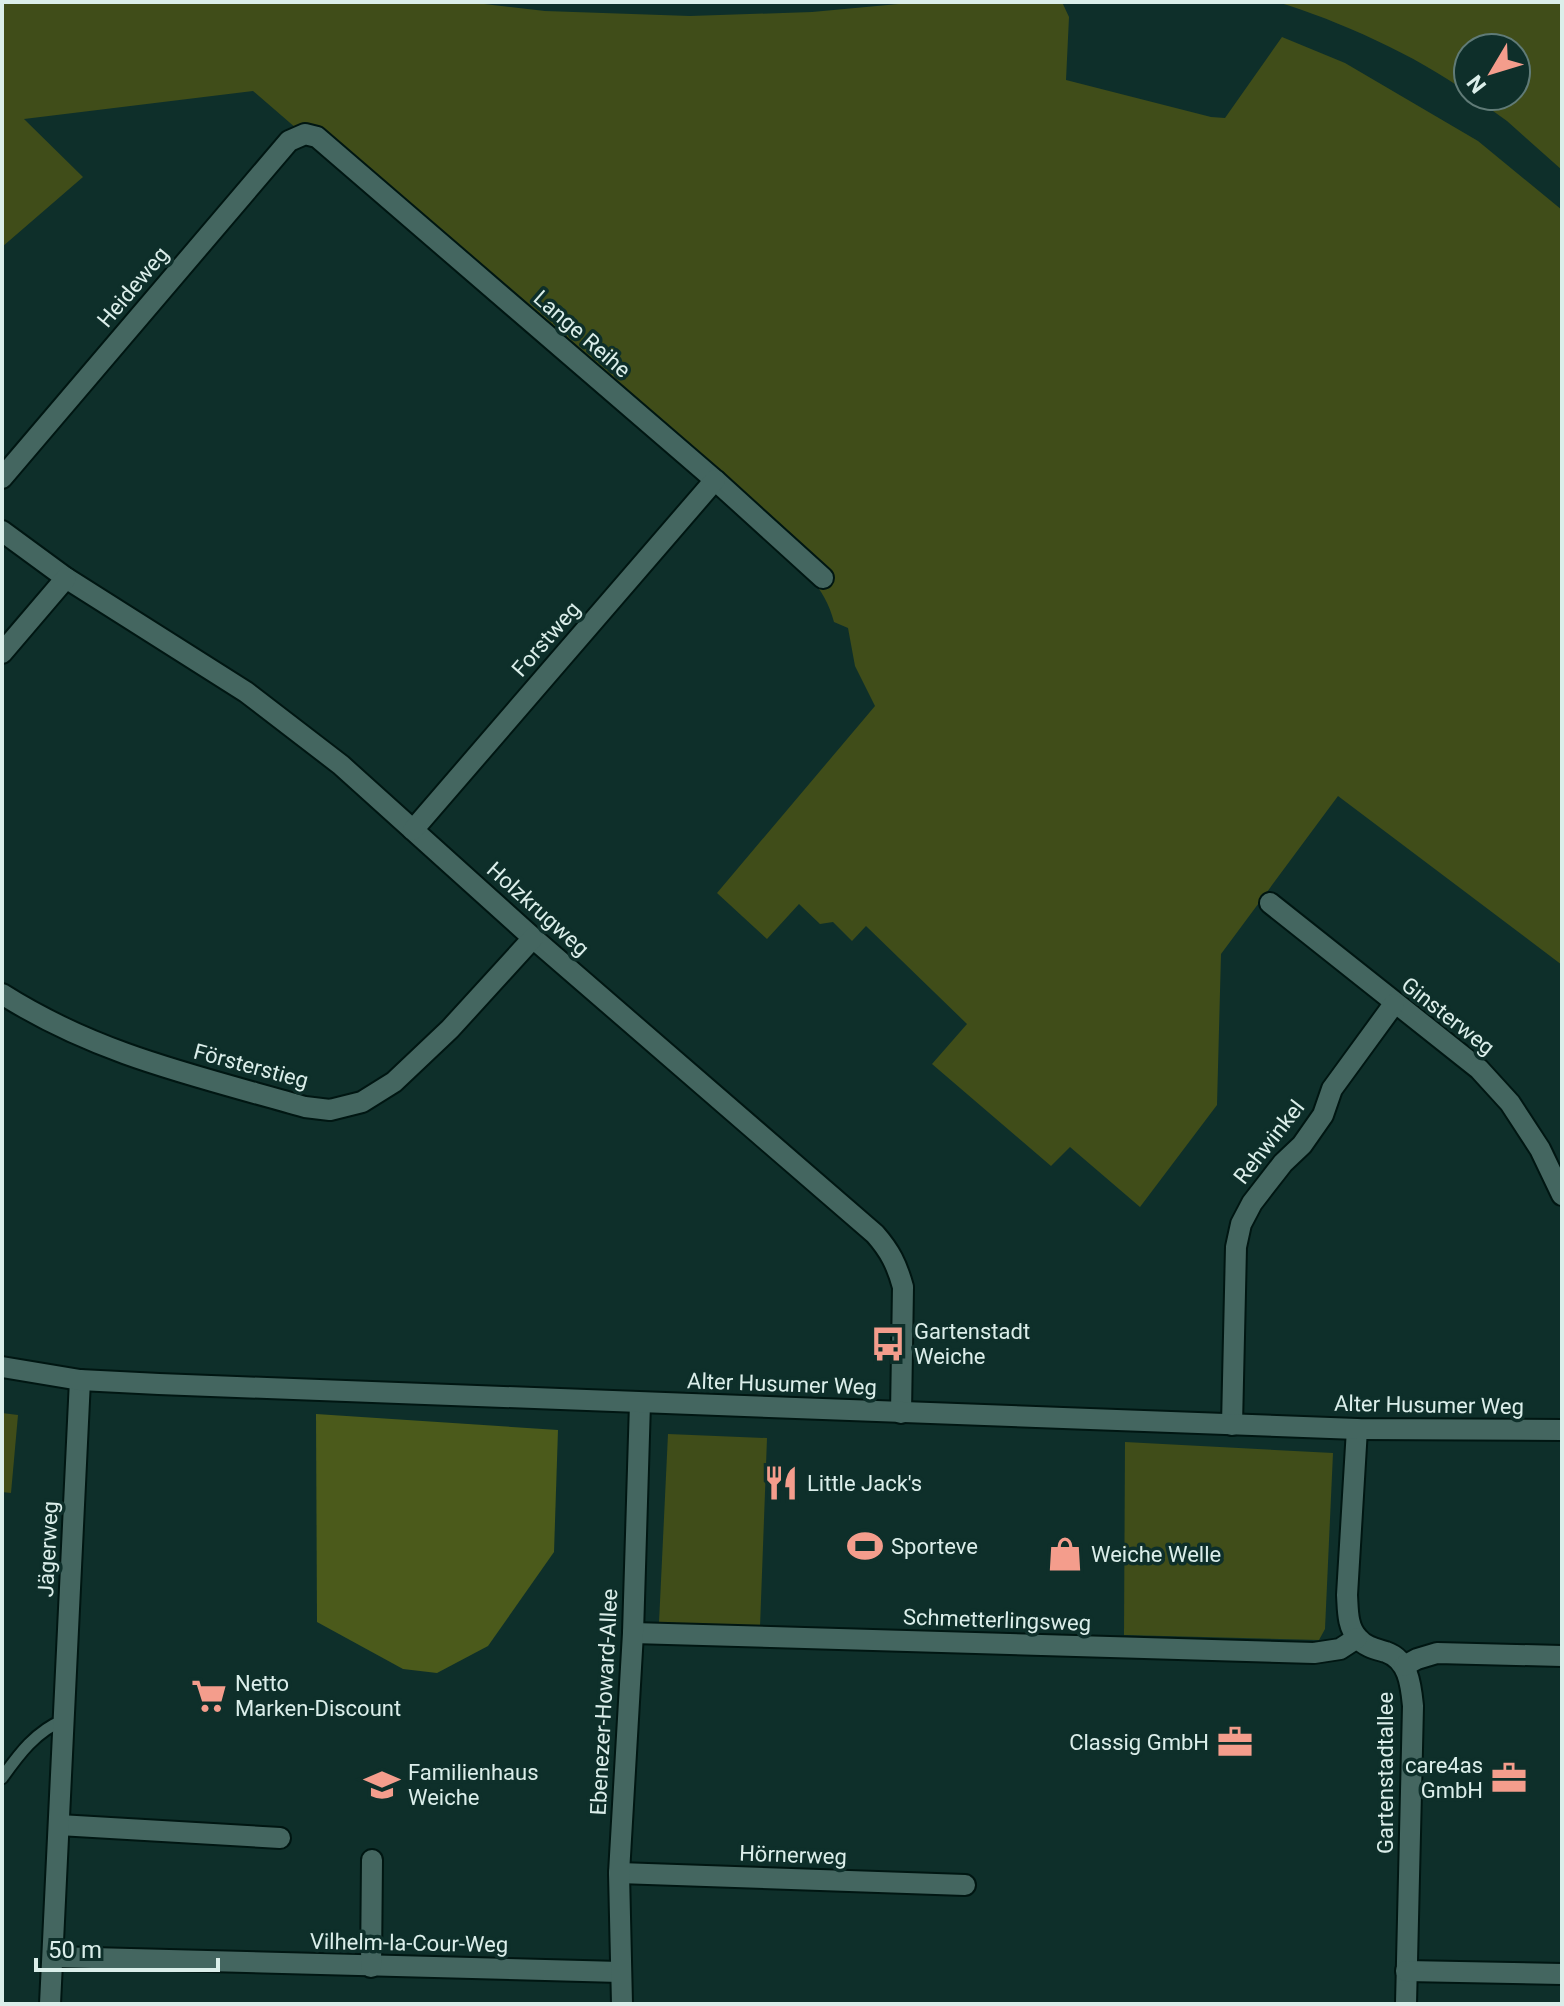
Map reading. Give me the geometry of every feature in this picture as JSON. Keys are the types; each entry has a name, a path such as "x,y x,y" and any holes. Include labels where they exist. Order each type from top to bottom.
{"street":[{"name":"Heideweg","path":"2,478 289,141 305,134"},
{"name":"Lange Reihe","path":"305,134 317,137 715,480 823,578"},
{"name":"Forstweg","path":"413,830 715,480"},
{"name":"Holzkrugweg","path":"2,531 66,578 246,692 341,765 533,938 888,1248 898,1267 903,1287 901,1413"},
{"path":"2,653 66,578"},
{"name":"Ginsterweg","path":"1270,903 1479,1069 1510,1103 1540,1149 1562,1195"},
{"name":"Försterstieg","path":"2,994 39,1017 102,1047 305,1107 330,1110 362,1102 394,1082 450,1029 533,938"},
{"name":"Rehwinkel","path":"1232,1425 1236,1247 1241,1224 1252,1203 1283,1163 1302,1145 1323,1115 1332,1089 1394,1004"},
{"name":"Alter Husumer Weg","path":"2,1367 80,1380 640,1403 1357,1429 1562,1430"},
{"name":"Jägerweg","path":"50,2004 80,1380"},
{"name":"Ebenezer-Howard-Allee","path":"622,2004 619,1873 633,1633 640,1403"},
{"path":"1357,1429 1347,1595 1349,1622 1357,1638"},
{"name":"Schmetterlingsweg","path":"633,1633 1314,1653 1340,1649 1357,1638"},
{"name":"Gartenstadtallee","path":"1357,1638 1371,1648 1391,1654 1404,1666 1411,1684 1406,2004"},
{"path":"1404,1666 1437,1653 1562,1656"},
{"path":"59,1825 280,1838"},
{"path":"371,1967 372,1860"},
{"name":"Hörnerweg","path":"619,1873 965,1885"},
{"name":"Vilhelm-la-Cour-Weg","path":"53,1957 620,1972"},
{"path":"1406,1971 1562,1974"}],"lane":[{"path":"2,1778 20,1752 49,1726 64,1720"}],"green space":[{"path":"2,2 467,2 545,11 690,16 812,12 920,2 1062,2 1069,17 1066,80 1225,118 1282,37 1345,63 1478,141 1562,210 1562,965 1338,796 1221,954 1217,1105 1140,1207 1070,1147 1051,1166 932,1064 967,1024 866,926 852,941 833,922 820,924 799,904 767,939 717,893 875,706 855,666 848,628 834,622 825,598 811,578 776,543 253,91 24,119 83,177 2,247"},
{"path":"1277,2 1562,2 1562,170 1494,112 1532,112 1532,32 1452,32 1452,82 1376,40"},
{"path":"2,1413 18,1415 11,1493 2,1492"},
{"path":"316,1414 558,1430 554,1552 488,1646 437,1673 403,1669 317,1622"},
{"path":"668,1434 767,1438 760,1627 659,1623"},
{"path":"1125,1442 1333,1453 1325,1629 1319,1640 1124,1635"}],"place":[{"name":"Gartenstadt Weiche","path":"888,1344"},
{"name":"Little Jack's","path":"781,1483"},
{"name":"Sporteve","path":"865,1546"},
{"name":"Weiche Welle","path":"1065,1554"},
{"name":"Netto Marken-Discount","path":"209,1696"},
{"name":"Classig GmbH","path":"1235,1742"},
{"name":"care4as GmbH","path":"1509,1778"},
{"name":"Familienhaus Weiche","path":"382,1785"}]}
